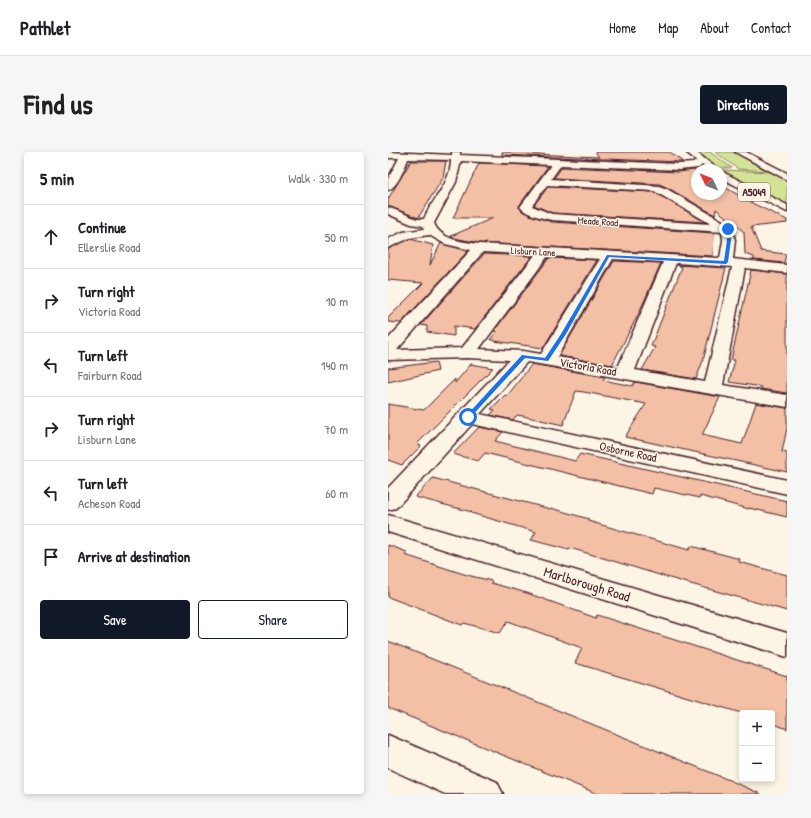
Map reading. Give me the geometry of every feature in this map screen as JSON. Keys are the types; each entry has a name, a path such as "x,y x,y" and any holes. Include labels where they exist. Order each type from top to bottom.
{"main road":[{"path":"690,152 705,164"},
{"name":"A5049","path":"739,152 787,177"},
{"path":"617,154 621,160 619,165"},
{"path":"388,155 455,155 558,162 691,168"},
{"path":"390,241 430,227 455,172 455,155"},
{"path":"388,188 399,170 405,156"},
{"path":"679,167 696,166 701,161"},
{"name":"Meade Road","path":"558,162 526,206 541,214 552,218 728,229"},
{"path":"388,170 399,170"},
{"name":"A5049","path":"727,177 787,209"},
{"path":"544,182 655,188 676,198 728,229 733,263 714,389"},
{"name":"Lisburn Lane","path":"388,210 430,227 452,242 480,248 733,263 787,269"},
{"path":"388,349 480,248"},
{"path":"466,353 545,251"},
{"path":"546,360 563,334 608,256"},
{"path":"624,374 672,259"},
{"name":"Victoria Road","path":"388,356 466,353 524,356 787,401"},
{"path":"388,502 524,356"},
{"name":"Osborne Road","path":"468,417 787,487"},
{"name":"Marlborough Road","path":"388,522 787,645"},
{"path":"388,751 485,794"}],"green space":[{"path":"694,152 710,152 726,164 711,164"},
{"path":"715,152 734,152 768,171 738,169"},
{"path":"727,170 772,172 787,180 787,206 727,174"}],"building":[{"path":"502,152 533,152 534,154 599,157 595,152 670,152 683,162 502,155"},
{"path":"411,161 446,161 443,178 418,218 388,206 388,199"},
{"path":"479,163 548,166 519,206 522,211 530,215 552,222 714,233 713,256 480,243 454,238 451,236 493,218 453,218"},
{"path":"562,167 679,172 691,170 691,200 727,200 727,188 787,220 787,223 751,227 761,251 786,254 784,263 754,260 754,257 745,254 744,232 716,209 715,215 659,184 554,178"},
{"path":"548,187 654,192 705,222 552,213 534,205"},
{"path":"410,239 433,245 430,265 441,243 468,251 401,323 388,322 388,318 423,283 388,280 388,249"},
{"path":"484,254 532,256 475,329 454,326 454,336 427,332 427,326 421,325"},
{"path":"549,258 597,260 543,348 490,340 497,331 494,331"},
{"path":"614,261 661,263 638,315 612,365 559,356"},
{"path":"677,265 726,268 703,361 696,379 642,370 655,347 651,346 682,267"},
{"path":"751,270 787,274 787,393 761,389 762,387 729,382 735,360 731,360"},
{"path":"436,362 438,371 388,382 388,368"},
{"path":"471,364 493,368 417,444 421,446 402,465 388,460 388,404 424,410 455,379 455,383"},
{"path":"532,364 605,377 603,380 632,386 635,382 720,397 702,435 742,444 756,403 787,408 787,428 782,452 787,453 787,472 625,437 646,404 584,392 576,391 563,425 517,415 513,420 490,415 495,410 491,409 505,395 507,396"},
{"path":"479,427 503,432 495,441 575,461 580,454 787,501 787,517 700,496 700,498 654,488 652,494 485,453 478,461 453,454"},
{"path":"433,478 550,509 551,508 589,519 588,521 689,550 691,546 740,559 739,562 787,575 787,611 570,548 569,550 531,540 536,532 471,513 472,512 415,497"},
{"path":"388,545 407,552 405,555 467,575 492,581 491,583 527,593 596,618 597,615 787,676 787,729 775,724 775,710 739,710 739,712 575,663 582,648 508,621 500,633 464,623 462,625 388,597"},
{"path":"388,641 761,794 598,794 388,708"}],"route":[{"path":"468,417 524,356 546,360 563,334 608,256 726,262 729,240 728,229"}]}
